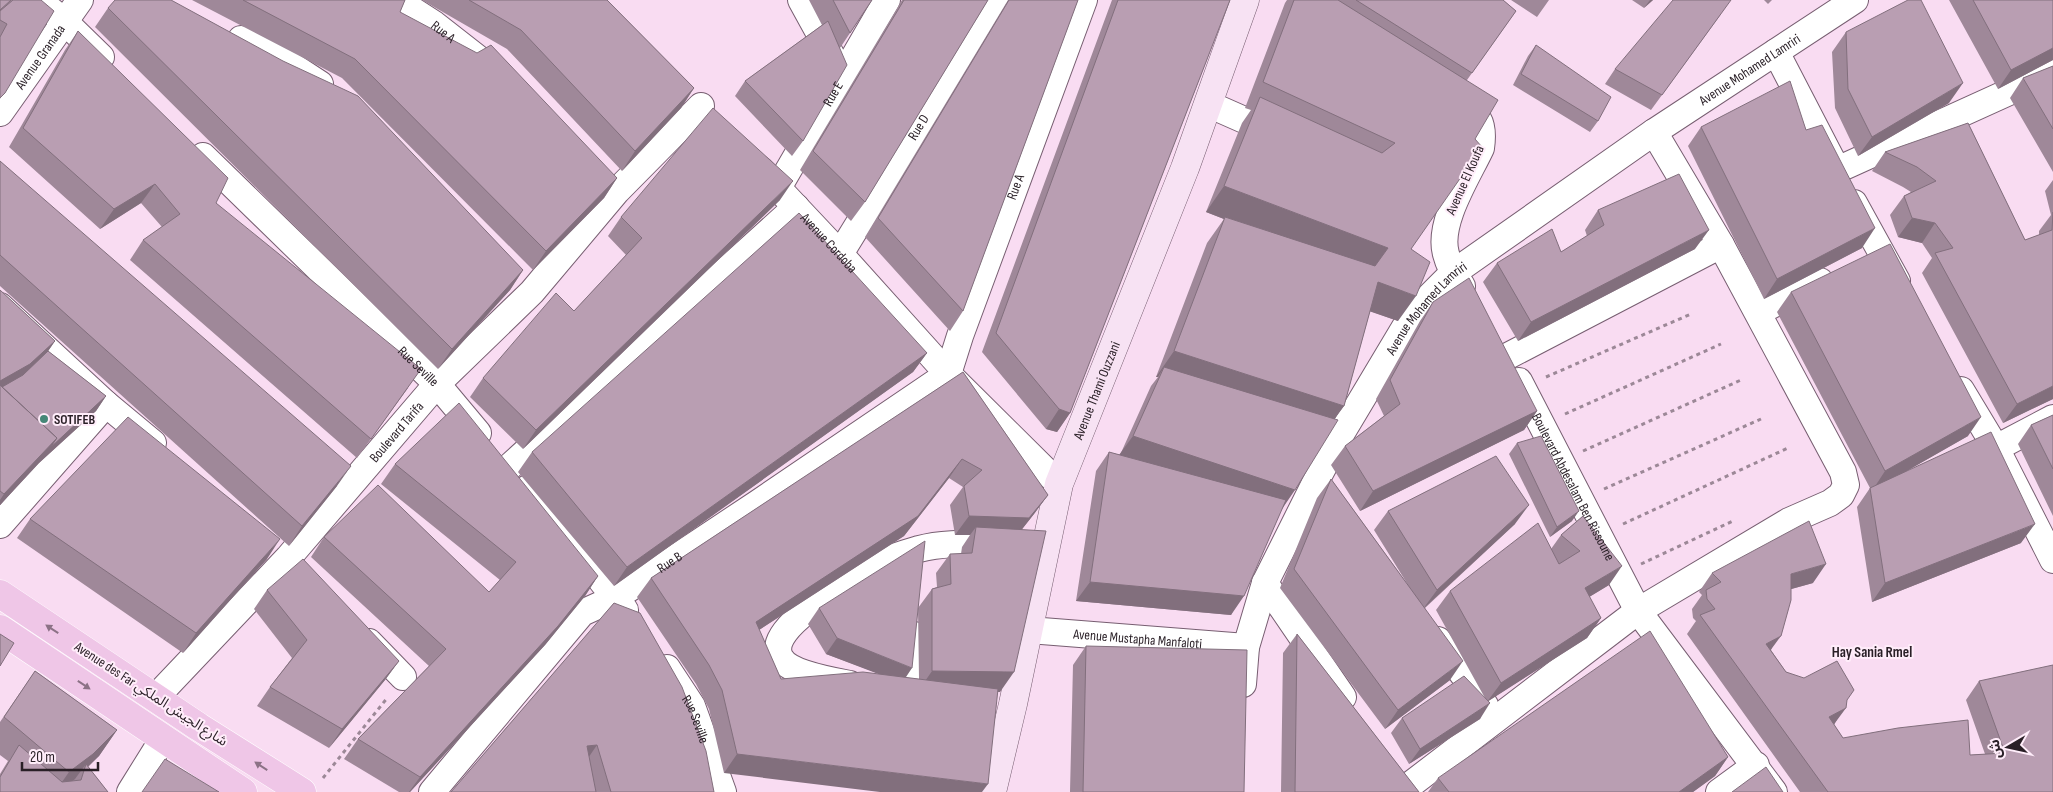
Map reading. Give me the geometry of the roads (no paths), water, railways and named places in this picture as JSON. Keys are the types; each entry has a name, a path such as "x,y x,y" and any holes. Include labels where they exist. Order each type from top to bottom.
{"main road":[{"name":"Avenue des Far شارع الجيش الملكي","path":"0,594 156,697 310,788"},
{"name":"Avenue des Far شارع الجيش الملكي","path":"0,629 243,792"}],"street":[{"path":"38,0 64,21 120,76"},
{"name":"Avenue Granada","path":"0,113 80,0"},
{"name":"Rue A","path":"397,0 434,24 506,81"},
{"path":"801,0 843,76"},
{"name":"Rue E","path":"778,188 887,0"},
{"name":"Rue D","path":"840,254 996,0"},
{"name":"Rue A","path":"948,374 1084,0"},
{"name":"Avenue Thami Ouzzani","path":"992,792 1013,704 1059,484 1181,178 1245,0"},
{"name":"Avenue Mohamed Lamriri","path":"1241,709 1246,646 1265,583 1341,434 1405,326 1431,295 1453,272 1654,132 1855,0"},
{"path":"223,30 291,65 338,95"},
{"path":"1776,52 1837,170 1861,259 1909,302"},
{"path":"1837,170 2053,72"},
{"name":"Avenue El Koufa","path":"1433,85 1479,118 1483,134 1481,148 1447,221 1445,253 1453,272"},
{"name":"Boulevard Tarifa","path":"156,697 288,559 364,485 437,384 525,285 610,184 694,99 720,127"},
{"path":"1208,104 1296,143"},
{"path":"1390,765 1408,790 1638,611 1788,522 1830,503 1841,495 1845,489 1843,472 1758,312 1654,132"},
{"name":"Rue Seville","path":"184,138 437,384 556,524 639,628"},
{"name":"Avenue Cordoba","path":"746,154 840,254 948,374 1059,484"},
{"path":"508,468 796,207"},
{"name":"Boulevard Abdesalam Ben Rissoune","path":"1721,245 1501,348 1638,611 1756,765 1774,792"},
{"path":"1758,312 1861,259"},
{"path":"1453,272 1476,306"},
{"path":"0,306 106,404 174,462"},
{"path":"1950,370 1996,448 2053,560"},
{"name":"Rue B","path":"432,792 582,612 615,598 948,374"},
{"path":"0,525 106,404"},
{"path":"1996,448 2053,418"},
{"path":"335,460 364,485"},
{"path":"1316,481 1334,501"},
{"path":"916,607 919,695 823,679 804,672 782,660 778,651 779,643 792,624 809,608 886,560 921,548 950,545 1018,544 1045,548"},
{"path":"919,578 921,548"},
{"path":"1265,583 1358,718"},
{"path":"1427,624 1496,720"},
{"path":"356,628 404,677"},
{"name":"Avenue Mustapha Manfaloti","path":"1028,630 1246,646"},
{"name":"Rue Seville","path":"655,651 692,706 729,792"},
{"path":"985,701 1013,704"},
{"path":"130,792 163,739"},
{"path":"1719,792 1756,765"}],"place":[{"name":"SOTIFEB","path":"44,419"}],"district":[{"name":"Hay Sania Rmel","path":"1872,652"}]}
